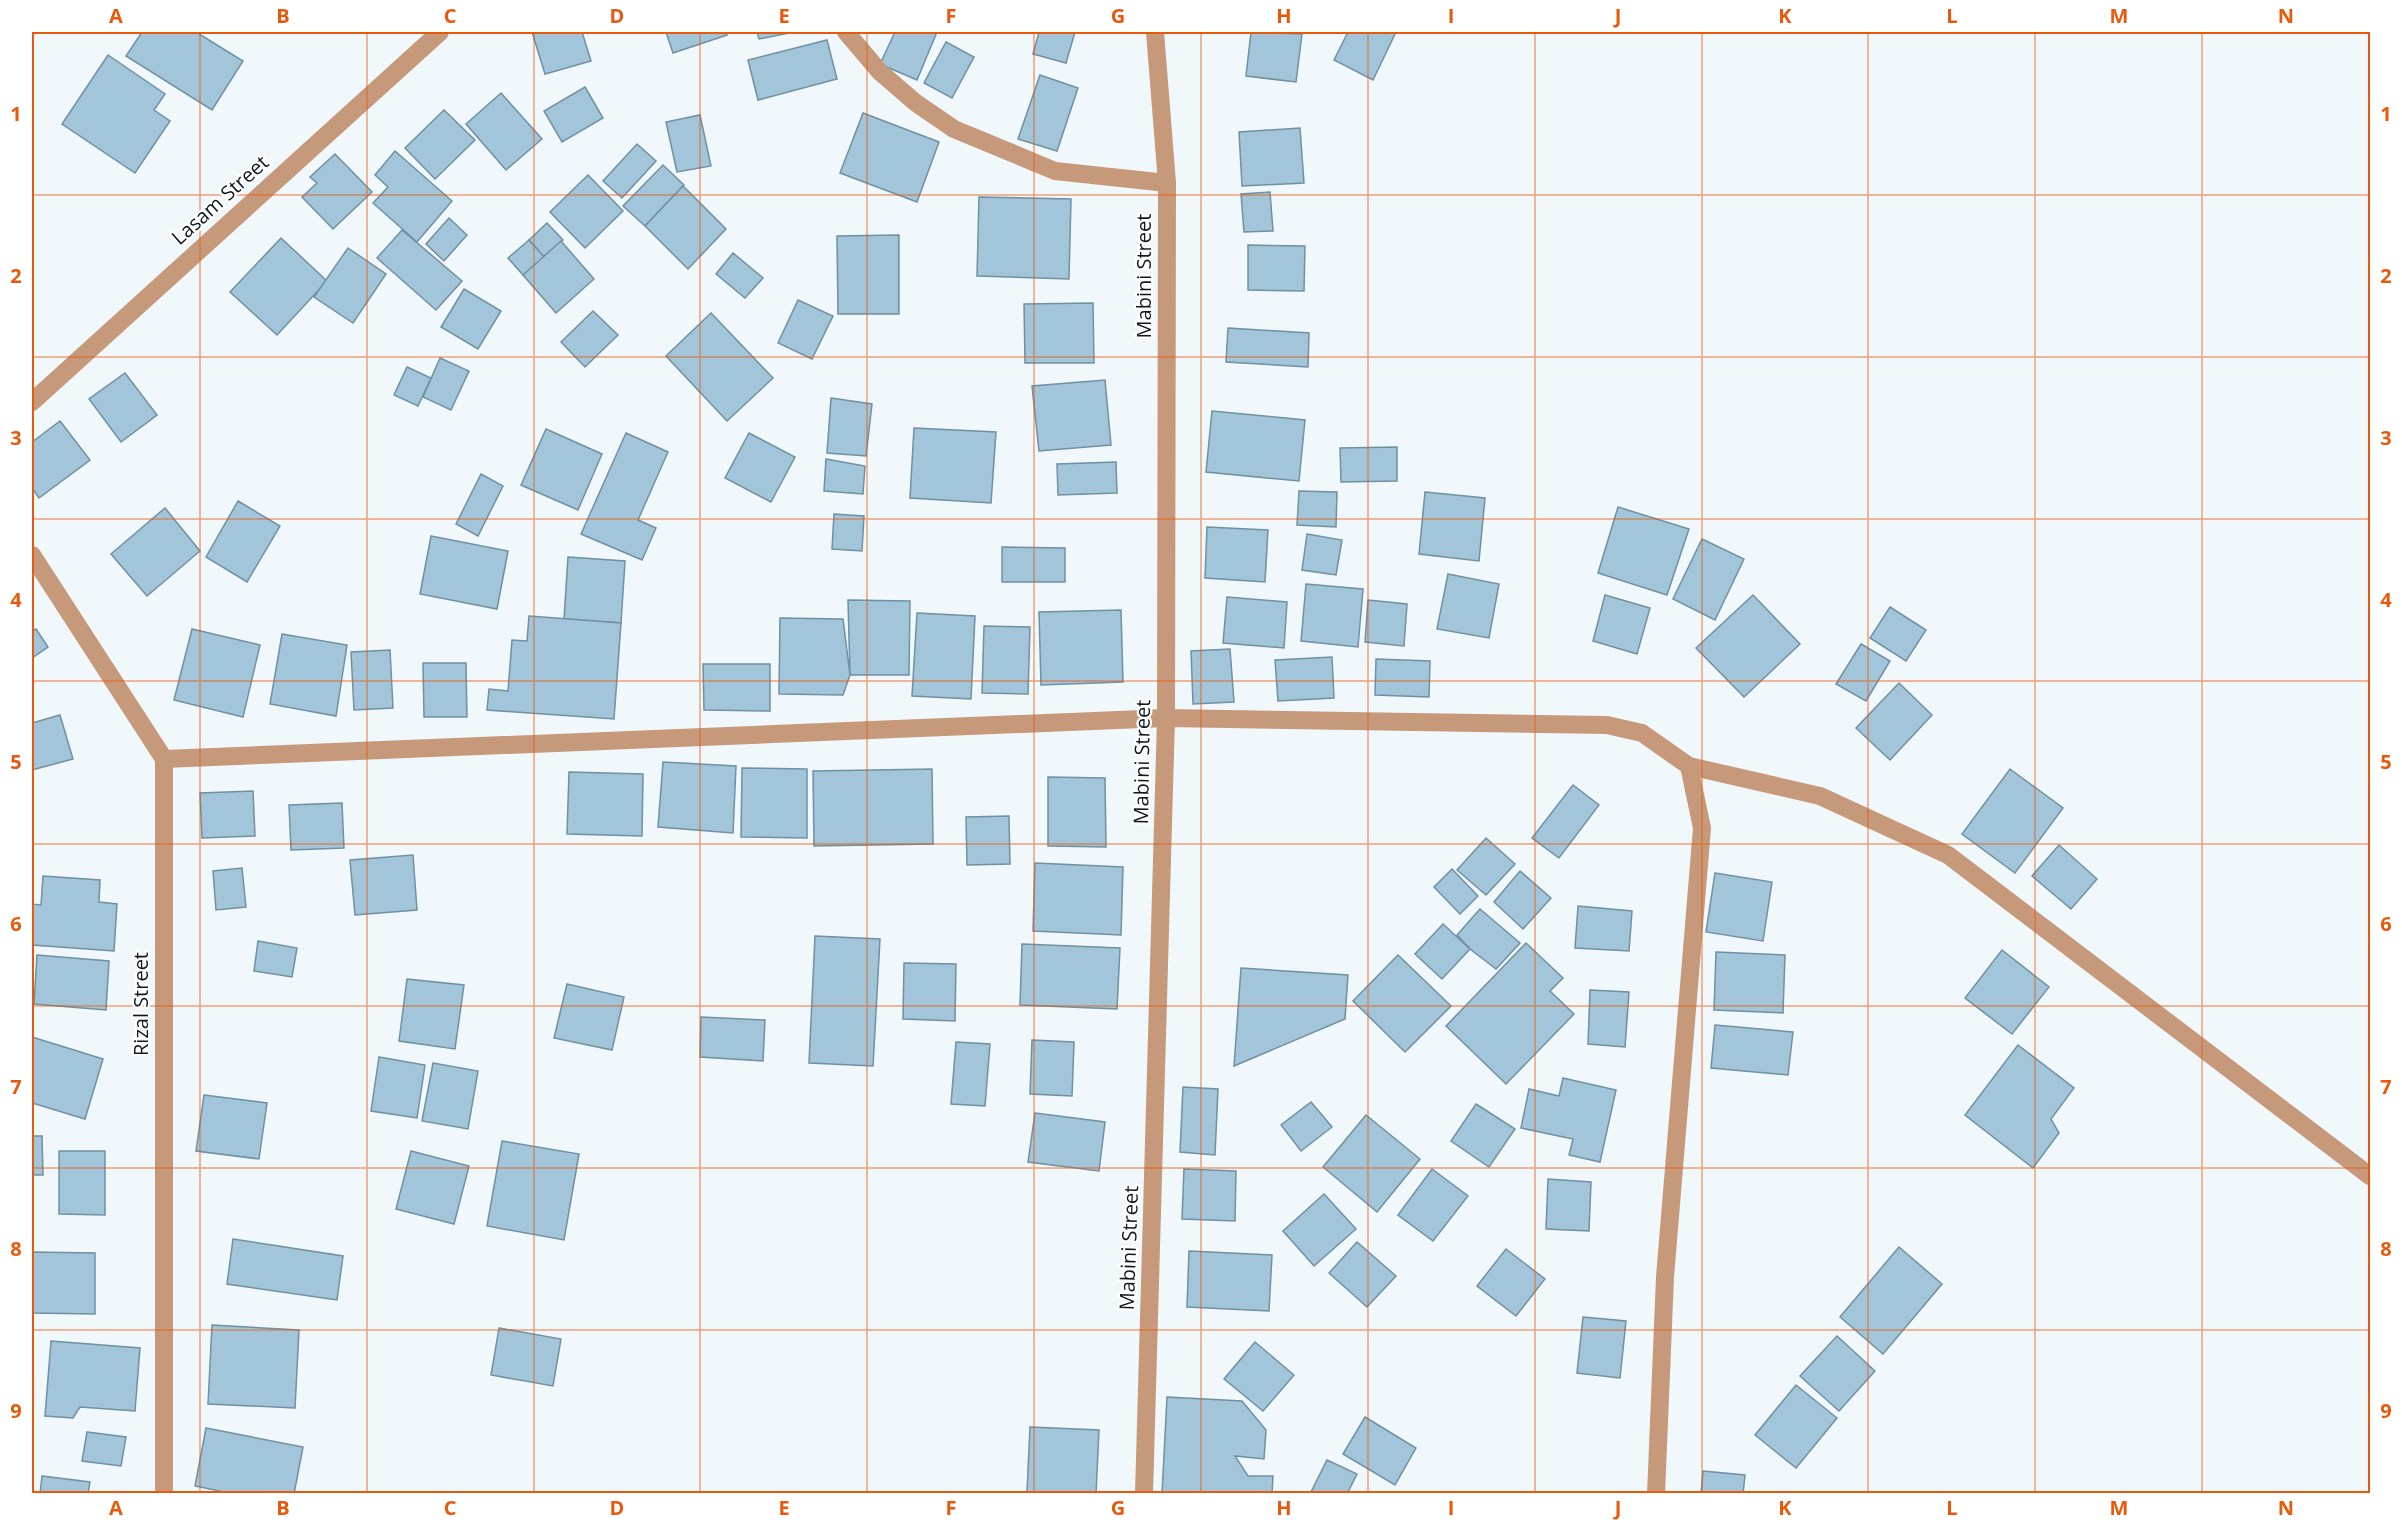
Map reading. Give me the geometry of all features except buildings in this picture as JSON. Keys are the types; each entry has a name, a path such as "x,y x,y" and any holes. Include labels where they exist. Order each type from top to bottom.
{"street":[{"name":"Lasam Street","path":"32,402 440,32"},
{"path":"846,32 880,72 916,103 954,129 1055,171 1167,183"},
{"name":"Mabini Street","path":"1144,1494 1166,717 1167,183 1155,32"},
{"path":"32,555 164,759 1166,717 1607,725 1642,733 1689,766 1820,796 1948,855 2370,1176"},
{"name":"Rizal Street","path":"164,759 164,1494"},
{"path":"1656,1494 1665,1277 1702,828 1689,766"}]}
